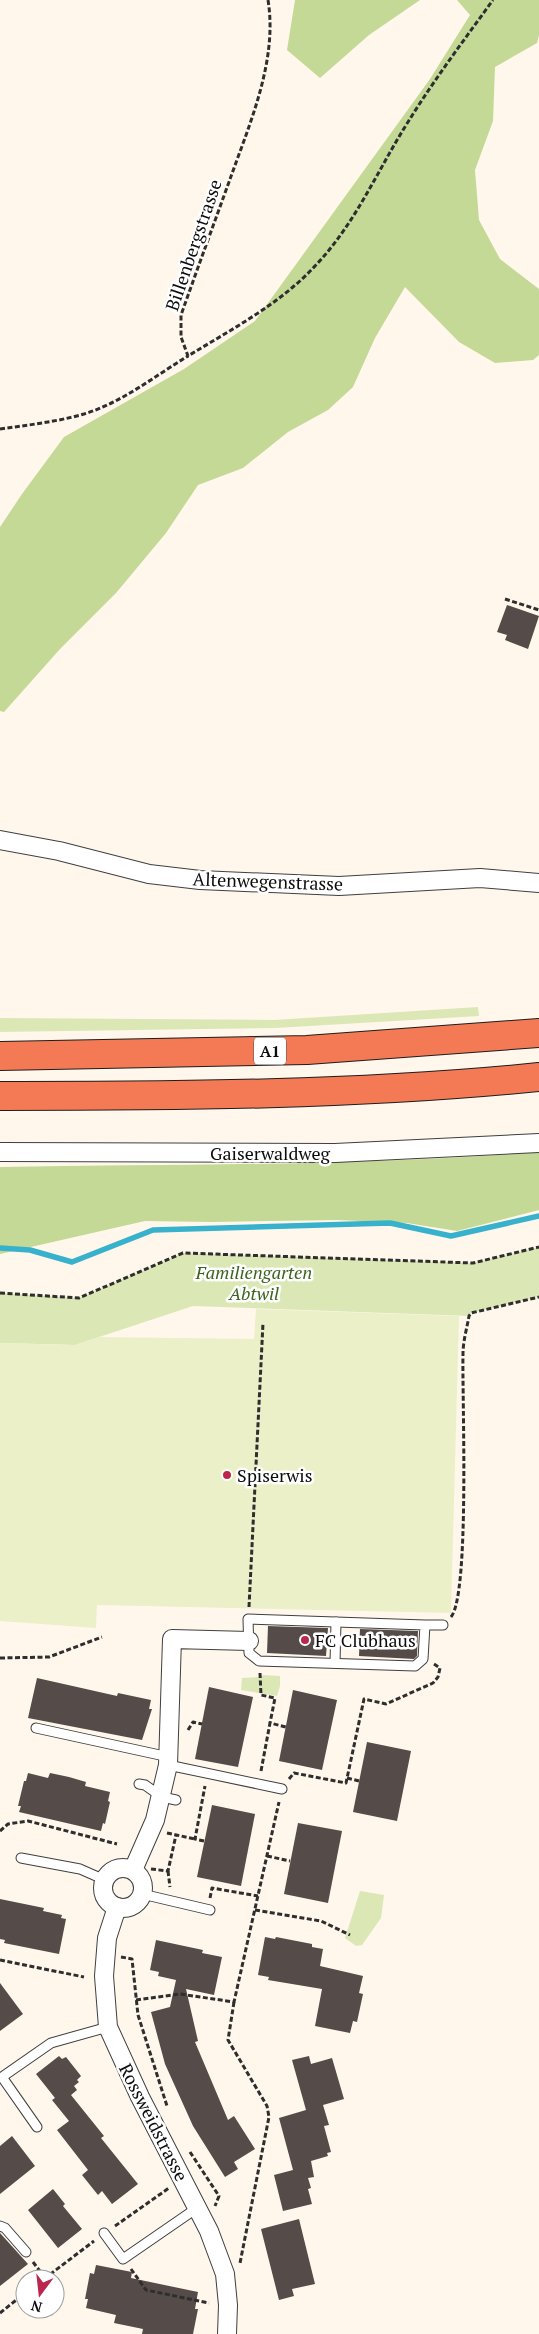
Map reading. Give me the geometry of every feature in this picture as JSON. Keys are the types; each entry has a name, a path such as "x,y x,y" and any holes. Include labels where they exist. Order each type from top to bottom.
{"highway":[{"name":"A1","path":"0,1056 307,1050 539,1033"},
{"path":"0,1096 322,1092 539,1077"}],"street":[{"name":"Altenwegenstrasse","path":"0,840 59,851 149,874 200,880 339,886 480,878 539,883"},
{"name":"Gaiserwaldweg","path":"0,1152 335,1153 539,1143"},
{"path":"134,1868 152,1829 169,1799 168,1761 172,1639 249,1641"},
{"path":"120,1868 134,1868 142,1880 142,1894 135,1904 129,1907 116,1907 106,1899 103,1887 105,1880 113,1871 120,1868"},
{"name":"Rossweidstrasse","path":"116,1907 107,1938 104,1976 108,2027 140,2097 209,2231 222,2265 226,2285 228,2334"}],"lane":[{"path":"425,1625 423,1659 415,1666 259,1660 249,1653 248,1619 443,1625"},
{"path":"335,1663 336,1622"},
{"path":"36,1728 208,1773 282,1789"},
{"path":"138,1784 145,1785 169,1799"},
{"path":"21,1858 80,1869 105,1880"},
{"path":"142,1894 210,1910"},
{"path":"37,2127 2,2077 51,2043 108,2027"},
{"path":"104,2234 123,2259 198,2210"},
{"path":"0,2226 5,2228 26,2252"}],"path":[{"name":"Billenbergstrasse","path":"188,356 181,337 181,315 254,112 264,76 268,42 268,0"},
{"path":"0,429 48,422 85,413 120,397 283,295 315,266 345,229 375,183 407,123 492,0"},
{"path":"505,599 539,610"},
{"path":"0,1292 79,1298 183,1253 473,1263 539,1248"},
{"path":"443,1625 453,1615 460,1590 462,1551 463,1351 469,1316 471,1313 539,1297"},
{"path":"248,1619 263,1323"},
{"path":"0,1658 49,1656 102,1637"},
{"path":"259,1784 275,1698 261,1695 261,1677"},
{"path":"226,2285 238,2273 269,2117 267,2106 228,2040 234,2002 282,1789 294,1773 346,1783 364,1699 386,1704 433,1683"},
{"path":"270,1723 286,1726"},
{"path":"195,1839 208,1773"},
{"path":"347,1778 359,1781"},
{"path":"0,1831 8,1824 28,1820 117,1844"},
{"path":"152,1829 204,1842"},
{"path":"134,1868 168,1871 176,1835"},
{"path":"267,1856 290,1861"},
{"path":"210,1899 212,1888 258,1896"},
{"path":"254,1910 321,1921 350,1935"},
{"path":"106,1955 132,1959 138,2015 152,2065 168,2108"},
{"path":"0,1960 84,1976"},
{"path":"136,2000 180,1994 234,2002"},
{"path":"188,2148 219,2196 216,2205 198,2210"},
{"path":"58,2269 104,2234 183,2179"},
{"path":"123,2259 146,2290 209,2303"},
{"path":"33,2261 38,2269"},
{"path":"0,2313 15,2301"}],"green space":[{"path":"295,0 420,0 369,35 320,78 287,50"},
{"path":"457,0 539,0 539,35 537,43 495,67 493,121 475,170 479,220 500,259 539,289 539,355 533,360 495,363 459,342 405,287 375,338 353,387 328,410 288,432 243,468 198,485 166,533 116,593 60,649 4,712 0,711 0,527 64,437 184,369 255,321 430,79 470,15"},
{"path":"478,1007 479,1016 276,1028 0,1032 0,1018 274,1020"},
{"path":"539,1152 539,1210 457,1231 407,1223 337,1220 145,1221 0,1254 0,1167 337,1162 472,1157"},
{"name":"Familiengarten Abtwil","path":"539,1247 539,1297 471,1313 469,1316 193,1306 75,1345 0,1343 0,1293 79,1298 183,1253 473,1263"},
{"name":"Spiserwis","path":"256,1309 459,1316 451,1613 97,1605 96,1628 0,1621 0,1343 75,1345 99,1337 254,1339"},
{"path":"263,1675 280,1676 277,1696 241,1690 242,1678 261,1677"},
{"path":"360,1891 384,1895 381,1918 362,1945 356,1946 345,1938"}],"building":[{"path":"507,605 539,616 528,649 505,640 507,635 497,632"},
{"path":"268,1626 328,1628 326,1656 267,1653"},
{"path":"360,1629 418,1631 417,1656 414,1659 359,1656"},
{"path":"37,1678 117,1696 118,1693 151,1700 149,1709 152,1709 142,1740 28,1718"},
{"path":"209,1687 253,1697 238,1767 195,1759"},
{"path":"293,1690 337,1700 322,1770 279,1761"},
{"path":"367,1742 411,1751 397,1821 353,1812"},
{"path":"28,1773 48,1778 50,1773 69,1777 86,1782 85,1786 110,1792 108,1801 110,1802 105,1824 103,1823 101,1831 19,1812 21,1806 18,1806 24,1781 26,1781"},
{"path":"212,1805 255,1814 241,1886 197,1877"},
{"path":"298,1823 342,1831 328,1903 284,1894"},
{"path":"0,1899 44,1908 43,1911 62,1915 61,1918 66,1919 59,1954 4,1943 5,1940 0,1939"},
{"path":"265,1937 275,1939 276,1937 312,1944 312,1947 323,1949 320,1966 363,1976 359,1993 363,1994 357,2022 353,2021 350,2033 315,2026 322,1989 268,1980 269,1977 258,1975"},
{"path":"156,1940 203,1950 202,1953 222,1957 214,1995 186,1989 198,2041 195,2042 228,2120 234,2116 255,2149 234,2162 238,2169 225,2177 193,2126 165,2064 151,2012 170,2007 176,1980 158,1976 159,1972 150,1970"},
{"path":"0,1983 23,2014 0,2031"},
{"path":"59,2056 62,2059 66,2057 81,2076 77,2080 79,2082 74,2086 77,2090 71,2095 104,2136 101,2138 138,2184 112,2204 102,2191 98,2195 82,2175 88,2170 57,2130 69,2121 52,2100 55,2098 36,2074"},
{"path":"309,2056 311,2064 332,2058 344,2099 323,2105 329,2125 324,2126 331,2152 327,2153 328,2156 311,2161 314,2177 308,2178 311,2188 308,2189 312,2204 283,2211 274,2175 293,2170 279,2118 306,2110 292,2060"},
{"path":"12,2136 35,2166 0,2194 0,2146"},
{"path":"53,2189 65,2204 63,2206 82,2229 58,2248 28,2210"},
{"path":"299,2219 315,2284 292,2289 294,2296 279,2300 261,2229"},
{"path":"0,2233 28,2264 22,2269 15,2269 15,2274 0,2286"},
{"path":"96,2265 132,2272 131,2278 198,2292 195,2309 198,2309 193,2334 142,2334 143,2329 114,2323 116,2315 86,2308 88,2299 85,2299 90,2273 94,2274"}],"waterway":[{"path":"0,1248 30,1250 72,1262 153,1230 390,1223 451,1236 539,1216"}],"place":[{"name":"Spiserwis","path":"227,1475"},
{"name":"FC Clubhaus","path":"305,1640"}]}
